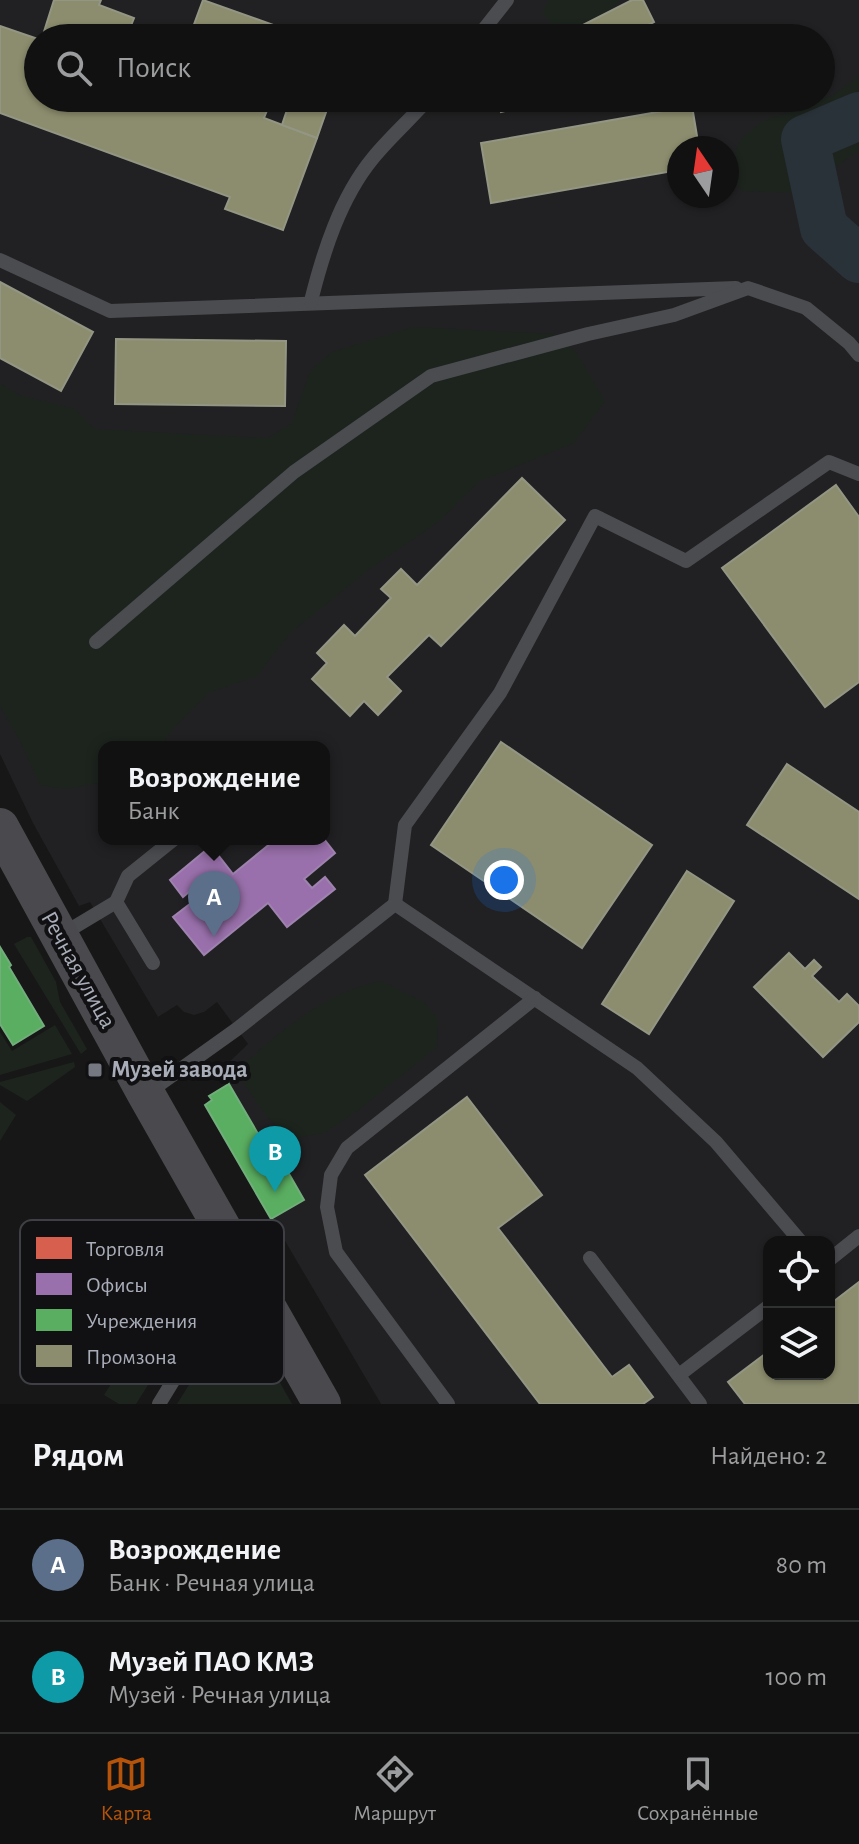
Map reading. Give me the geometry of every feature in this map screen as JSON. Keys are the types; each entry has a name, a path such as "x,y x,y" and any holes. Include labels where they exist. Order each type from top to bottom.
{"main road":[{"name":"Речная улица","path":"0,827 217,1220"},
{"name":"Речная улица","path":"284,1337 322,1404"}],"lane":[{"path":"488,24 507,0"},
{"path":"311,301 320,264 349,194 372,158 416,112"},
{"path":"0,260 110,311 311,301 748,288 806,308 859,355"},
{"path":"96,642 294,472 431,376 588,334 674,315 748,288"},
{"path":"146,1094 237,1029 395,904 405,825 500,693 595,516 686,561 829,462 859,474"},
{"path":"59,936 116,902 128,876 167,845"},
{"path":"116,902 153,963"},
{"path":"395,904 637,1068 716,1142 796,1236"},
{"path":"448,1404 336,1252 327,1207 331,1175 347,1148 535,998"},
{"path":"835,1255 859,1236"},
{"path":"590,1258 700,1404"},
{"path":"679,1375 766,1308"},
{"path":"159,1404 171,1384"}],"shaded area":[{"path":"0,0 859,0 859,1404 381,1404 284,1239 284,1220 273,1220 205,1105 211,1100 209,1096 228,1084 224,1075 226,1065 248,1044 217,1002 194,1015 184,1012 177,1005 158,1017 90,902 79,906 33,823 0,754"},
{"path":"549,0 622,0 602,16 583,24 552,24 542,12"},
{"path":"859,76 859,150 801,193 741,191 739,142 761,122 788,112 835,112 835,94"},
{"path":"413,327 556,334 576,352 605,401 574,443 478,482 441,520 372,567 290,633 257,676 208,693 165,741 98,741 98,783 65,789 40,785 0,706 0,383 19,395 75,409 94,429 268,438 292,423 310,371 332,352"},
{"path":"31,937 56,982 60,1002 87,1049 81,1054 14,944"},
{"path":"381,981 424,1002 438,1019 437,1047 357,1111 324,1133 289,1139 266,1115 241,1079 243,1065 273,1038 324,1003 361,986"},
{"path":"55,1025 72,1054 0,1075 0,1032 12,1051"},
{"path":"74,1062 75,1067 27,1101 0,1085 0,1082"},
{"path":"0,1102 16,1115 0,1141"},
{"path":"111,1384 149,1384 136,1404 119,1404 104,1395"},
{"path":"189,1384 281,1384 292,1404 177,1404"}],"building: Офисы":[{"path":"269,845 329,845 335,853 304,879 312,888 325,877 335,889 287,927 268,903 204,955 173,917 195,900 189,892 183,897 170,880 211,846 233,874"}],"building: Учреждения":[{"path":"0,947 44,1026 13,1045 0,1024"},
{"path":"229,1084 282,1175 288,1172 304,1200 271,1219 205,1105 212,1100 209,1096"}],"building: Промзона":[{"path":"54,0 101,0 99,5 134,18 132,24 46,24"},
{"path":"203,0 271,24 194,24"},
{"path":"632,0 643,0 654,22 650,24 585,24"},
{"path":"0,26 24,34 24,112 266,112 264,118 317,138 283,230 225,209 230,197 0,113"},
{"path":"286,112 326,112 317,138 282,125"},
{"path":"658,112 693,112 697,136 667,136 667,172 491,203 481,143"},
{"path":"0,282 93,332 61,391 0,358"},
{"path":"116,339 286,341 285,406 115,404"},
{"path":"522,478 565,520 441,646 429,635 387,677 401,691 378,715 364,701 350,716 312,679 327,663 317,653 344,625 355,636 391,598 381,589 401,569 417,585"},
{"path":"836,485 859,517 859,682 825,707 722,568"},
{"path":"501,742 652,845 582,948 431,845"},
{"path":"787,764 859,812 859,899 747,825"},
{"path":"687,871 734,901 649,1034 602,1004"},
{"path":"789,953 805,969 814,960 821,967 812,976 839,1002 847,994 859,1006 859,1022 823,1057 754,987"},
{"path":"467,1097 542,1195 498,1228 612,1377 629,1365 653,1397 643,1404 540,1404 365,1175"},
{"path":"859,1282 859,1404 745,1404 728,1382 763,1356 763,1380 835,1380 835,1300"}],"waterway":[{"path":"859,116 805,139 824,228 859,259"}],"place":[{"name":"Возрождение","path":"214,937"},
{"name":"Музей завода","path":"95,1070"},
{"name":"Музей ПАО КМЗ","path":"275,1192"}]}
